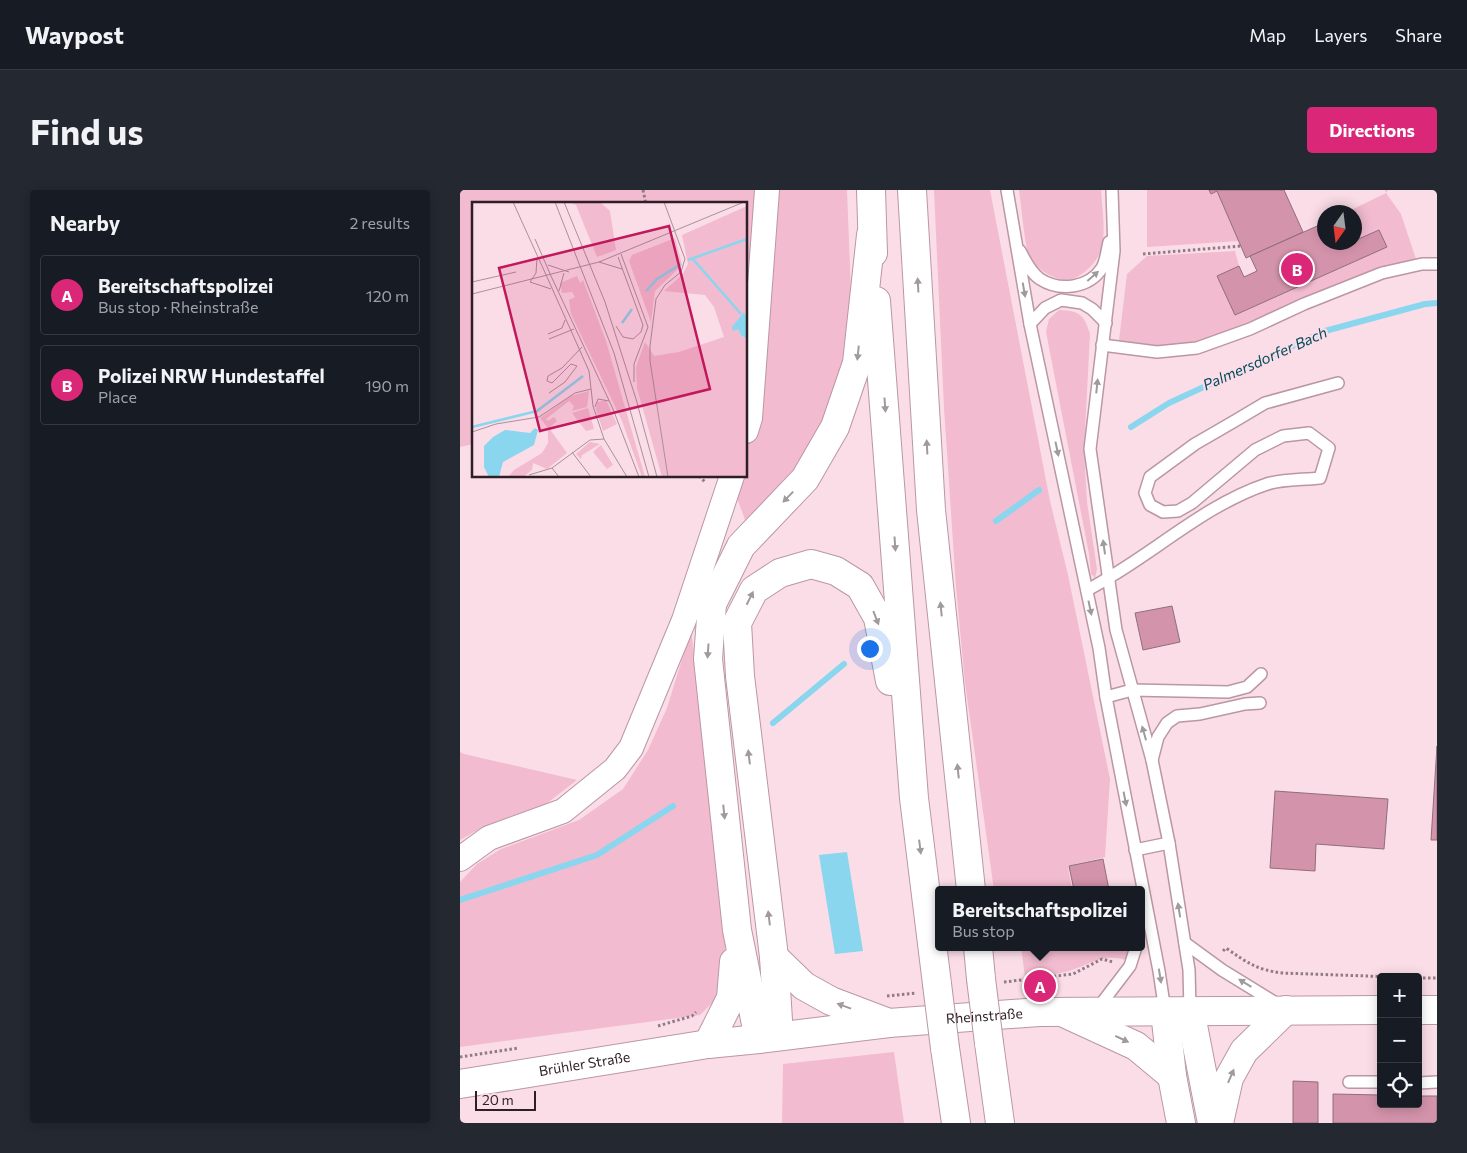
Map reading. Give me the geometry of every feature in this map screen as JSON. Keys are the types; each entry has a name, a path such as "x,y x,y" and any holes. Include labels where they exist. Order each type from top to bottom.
{"main road":[{"path":"871,190 871,235 914,798 956,1123"},
{"path":"912,190 931,510 971,886"},
{"path":"708,1044 732,998 737,930 708,659 712,604 741,546 805,480 835,427 857,363 871,235"},
{"path":"769,1038 774,958 740,676 738,623 754,590 780,573 811,564 836,571 860,586 878,618 914,798"},
{"path":"737,930 769,1038"},
{"path":"978,951 1000,1123"},
{"path":"774,958 804,986 831,1001 889,1023"},
{"path":"1219,1123 1229,1078 1244,1051 1286,1010"},
{"name":"Rheinstraße","path":"708,1044 889,1023 1062,1012 1377,1010"},
{"path":"1422,1010 1437,1010"},
{"path":"1178,1011 1172,1076 1181,1123"},
{"path":"1178,1011 1212,1123"},
{"path":"1062,1012 1136,1046 1172,1076"},
{"name":"Brühler Straße","path":"460,1084 708,1044"}],"street":[{"path":"748,424 767,190"},
{"path":"460,859 489,838 563,811 615,769 631,748 684,620 731,478"}],"lane":[{"path":"1007,190 1030,324 1099,648 1106,697 1142,886"},
{"path":"1112,190 1114,251 1090,449 1116,630 1152,760 1169,843 1185,943 1189,970 1178,1011"},
{"path":"1016,243 1029,267 1040,279 1060,287 1079,285 1094,278 1103,266 1113,210"},
{"path":"1102,345 1156,352 1197,348 1250,329 1304,304 1382,273 1422,264 1437,264"},
{"path":"1030,324 1045,308 1061,300 1082,303 1092,308 1106,323"},
{"path":"1087,590 1108,579 1231,498 1269,483 1320,478 1329,448 1309,433 1283,436 1255,450 1192,503 1178,511 1163,512 1150,505 1145,493 1150,478 1196,444 1265,403 1338,383"},
{"path":"1106,697 1132,690 1228,692 1246,687 1261,674"},
{"path":"1152,760 1158,737 1167,723 1177,716 1200,714 1245,704 1260,703"},
{"path":"1135,850 1169,843"},
{"path":"1145,899 1178,1011"},
{"path":"1145,908 1146,904"},
{"path":"1185,943 1213,964 1286,1010"},
{"path":"1096,1011 1130,966 1135,951"},
{"path":"1350,1082 1377,1082"},
{"path":"1422,1083 1437,1082"}],"path":[{"path":"1142,254 1241,246"},
{"path":"1213,964 1226,948 1249,963 1266,971 1377,976"},
{"path":"1422,978 1437,978"}],"shaded area":[{"path":"460,190 847,190 851,293 845,350 832,408 786,486 748,528 730,478 748,478 748,202 472,202 472,444 460,447"},
{"path":"934,190 990,190 1050,501 1068,575 1110,779 1105,857 1068,866 1071,886 993,886 965,683 956,587 944,408"},
{"path":"1019,190 1101,190 1104,221 1102,245 1098,257 1081,274 1066,280 1055,278 1041,270 1030,258 1026,246"},
{"path":"1147,190 1209,190 1211,194 1217,191 1239,241 1147,247"},
{"path":"1386,193 1401,214 1416,259 1391,265 1351,279 1229,332 1193,345 1147,348 1129,345 1119,340 1127,274 1147,256 1235,251 1239,266 1217,276 1236,315 1387,247 1379,230 1362,238 1361,205"},
{"path":"1059,310 1071,311 1080,315 1090,334 1084,450 1087,502 1097,569 1095,578 1091,574 1089,554 1046,332 1049,319"},
{"path":"691,630 716,818 728,987 700,1015 460,1047 460,882 477,864 501,849 579,820 623,789 648,750 667,708"},
{"path":"460,752 577,780 537,811 483,827 460,840"},
{"path":"1022,951 1129,951 1126,960 1110,958 1097,960 1064,972 1025,977"},
{"path":"894,1052 904,1123 782,1123 783,1064"}],"water":[{"path":"847,852 863,951 835,954 819,855"}],"building":[{"path":"1209,190 1284,190 1303,232 1246,258 1217,191 1211,194"},
{"path":"1317,226 1317,250 1362,250 1362,237 1379,230 1387,247 1235,315 1217,276 1239,266 1244,277 1257,271 1250,256"},
{"path":"1172,606 1180,642 1143,650 1135,613"},
{"path":"1437,746 1437,840 1431,840"},
{"path":"1275,791 1388,799 1384,849 1316,844 1315,871 1270,868"},
{"path":"1103,859 1108,886 1073,886 1069,866"},
{"path":"1293,1081 1318,1082 1318,1123 1293,1123"},
{"path":"1333,1094 1377,1095 1377,1108 1422,1108 1422,1096 1437,1096 1437,1123 1333,1123"}],"waterway":[{"name":"Palmersdorfer Bach","path":"1131,427 1169,403 1325,331 1425,304 1437,303"},
{"name":"Palmersdorfer Bach","path":"996,521 1039,490"},
{"name":"Palmersdorfer Bach","path":"773,723 844,664"},
{"name":"Palmersdorfer Bach","path":"460,900 597,855 673,806"}],"place":[{"name":"Polizei NRW Hundestaffel","path":"1297,269"},
{"name":"Bereitschaftspolizei","path":"1040,986"}]}
